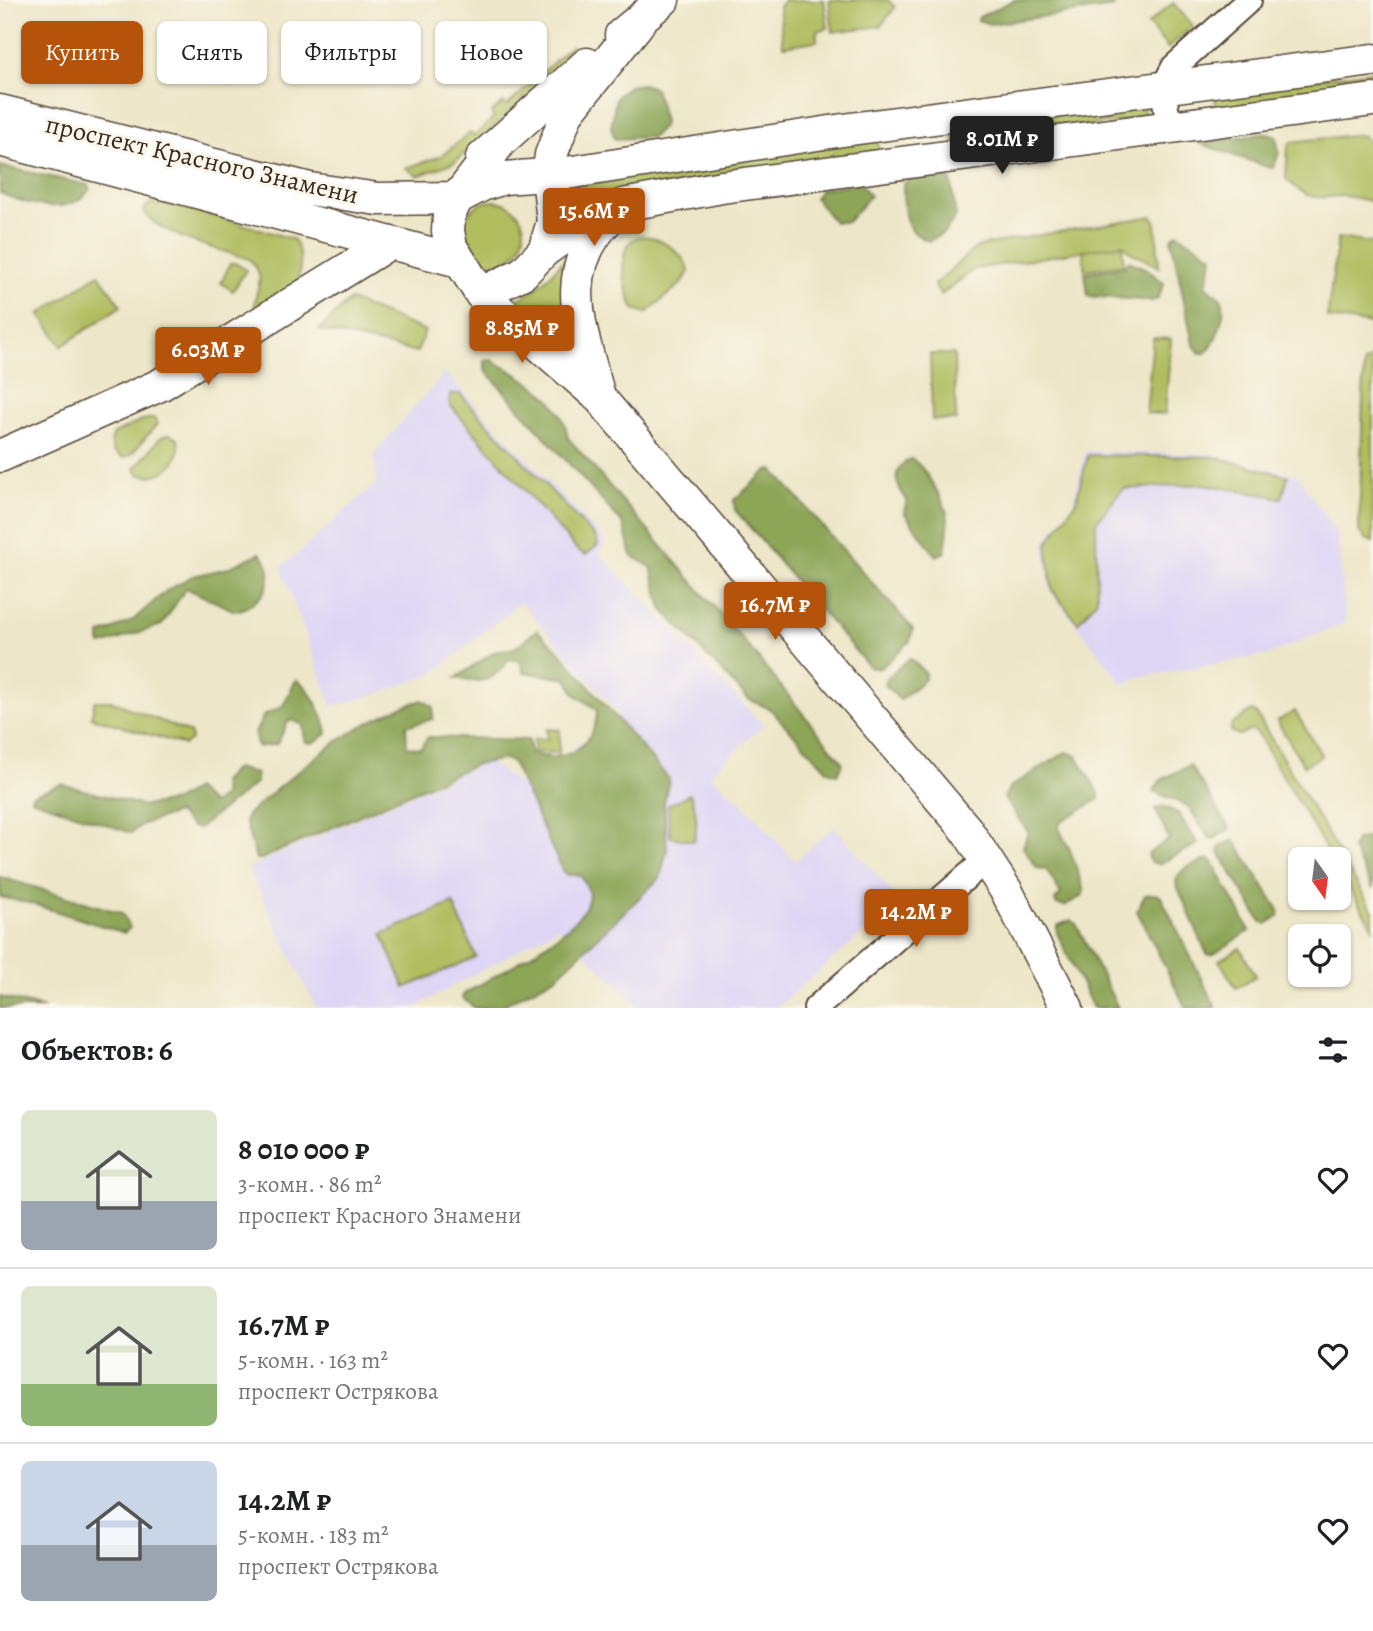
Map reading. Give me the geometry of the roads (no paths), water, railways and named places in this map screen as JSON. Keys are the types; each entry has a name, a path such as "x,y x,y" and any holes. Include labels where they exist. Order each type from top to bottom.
{"main road":[{"path":"405,200 449,182 498,145 594,57 638,24 663,0"},
{"path":"549,236 548,176 551,155 567,113 638,24"},
{"path":"457,198 482,184 504,178 548,176 900,122 1373,60"},
{"path":"478,276 523,273 549,236 623,205 722,187 1373,100"},
{"name":"проспект Красного Знамени","path":"0,111 310,189 405,200 457,198"},
{"path":"567,113 567,129 578,155 633,161"},
{"path":"900,122 906,162"},
{"name":"проспект Красного Знамени","path":"0,140 338,227 478,276"},
{"path":"498,145 452,206 447,230 451,247 599,397 841,680 988,858 1067,1008"},
{"path":"504,178 533,193 549,236"},
{"path":"599,397 575,306 575,285 581,260 593,236 623,205"},
{"name":"проспект Красного Знамени","path":"338,227 380,249 478,276"},
{"path":"0,456 160,385 380,249"}],"street":[{"path":"1169,127 1163,88 1180,61 1249,0"},
{"path":"816,1008 988,858"}]}
